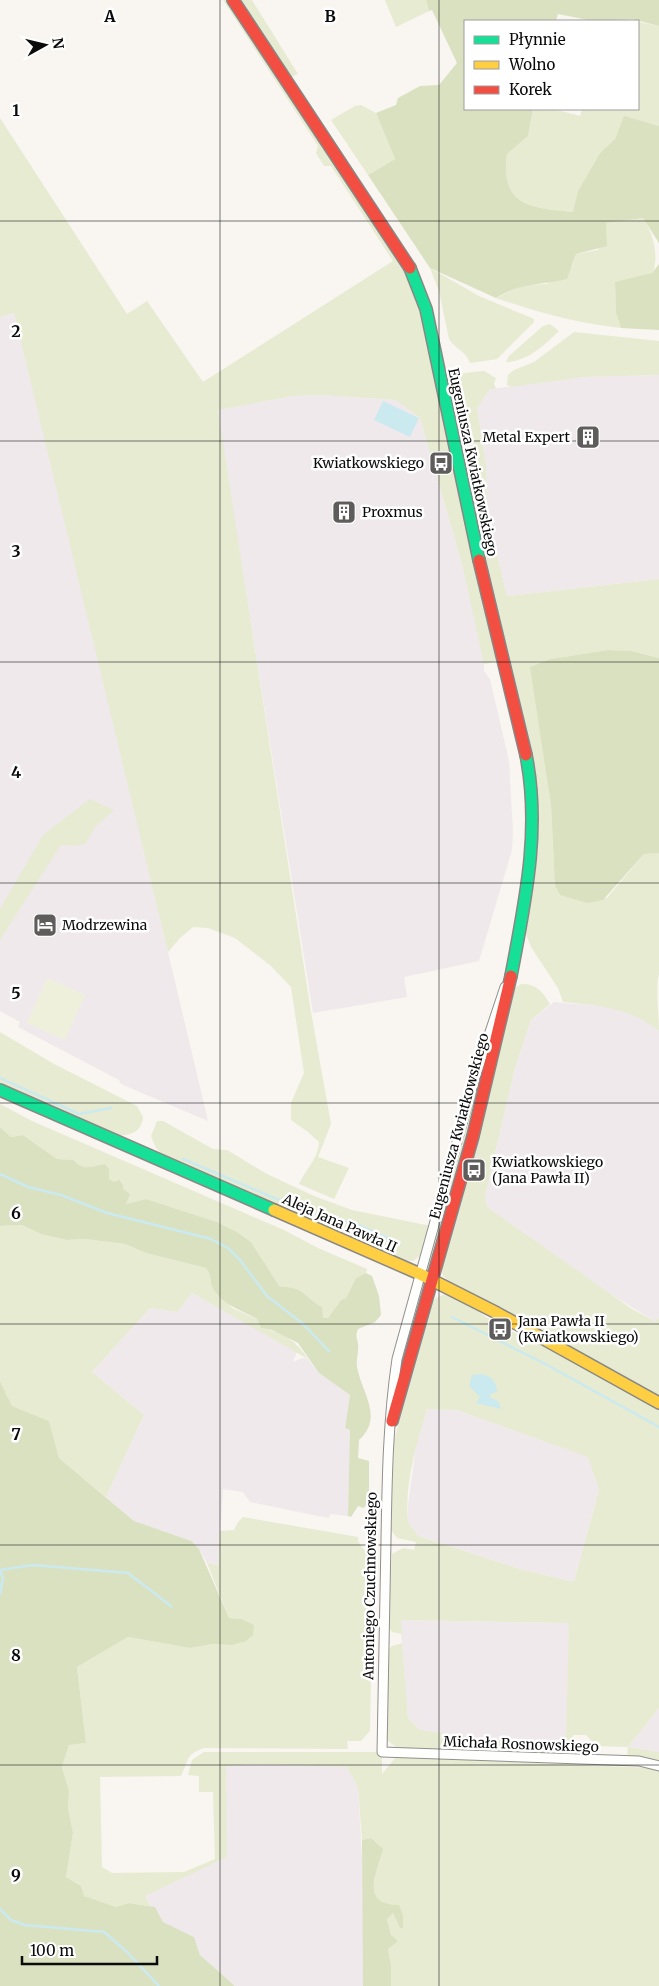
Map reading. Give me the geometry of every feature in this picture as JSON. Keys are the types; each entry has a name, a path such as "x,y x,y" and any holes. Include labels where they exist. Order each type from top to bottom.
{"street":[{"name":"Eugeniusza Kwiatkowskiego","path":"234,0 409,267 426,309 468,518 521,731 529,771 533,821 532,857 510,979 475,1127 433,1280"},
{"name":"Eugeniusza Kwiatkowskiego","path":"420,1274 474,1080 503,990 510,979"},
{"name":"Aleja Jana Pawła II","path":"0,1090 433,1280 659,1403"},
{"name":"Antoniego Czuchnowskiego","path":"392,1421 390,1405 397,1359 420,1274"},
{"name":"Antoniego Czuchnowskiego","path":"382,1752 387,1470 392,1421 433,1280"},
{"name":"Michała Rosnowskiego","path":"382,1752 639,1762 659,1766"}],"shaded area":[{"path":"14,313 78,572 208,1121 121,1084 119,1080 18,1027 20,1022 0,1011 0,317"},
{"name":"Metal Expert","path":"659,375 659,579 507,596 487,513 486,465 477,408 490,389 584,377"},
{"path":"321,395 397,400 420,418 462,564 484,656 484,671 490,679 509,761 513,832 512,850 479,961 404,977 407,997 313,1013 217,410 293,396"},
{"path":"554,1002 611,1007 644,1019 659,1031 659,1317 656,1322 607,1292 487,1207 485,1196 515,1068 531,1020"},
{"path":"192,1293 297,1352 293,1362 302,1358 308,1359 319,1373 350,1395 345,1428 350,1430 348,1516 331,1514 328,1518 250,1502 243,1492 223,1489 218,1565 207,1563 199,1549 191,1542 134,1521 106,1497 144,1415 92,1372 150,1308 177,1312"},
{"path":"427,1409 457,1410 589,1457 599,1490 574,1582 520,1569 418,1536 408,1522 408,1505 416,1446"},
{"path":"400,1620 570,1623 566,1734 554,1745 510,1742 420,1730 408,1718"},
{"path":"659,1708 659,1752 628,1747"},
{"path":"254,1764 347,1767 358,1788 364,1895 363,1986 235,1986 200,1955 194,1937 163,1922 155,1908 150,1906 145,1896 226,1857 226,1766"}],"green space":[{"path":"223,0 252,0 298,74 286,79 418,288 504,660 484,664 462,564 420,418 396,400 321,395 293,396 218,410 311,1012 331,1124 318,1157 349,1168 334,1199 299,1184 314,1159 319,1142 291,1120 291,1103 304,1073 291,987 271,966 235,938 208,928 193,927 168,952 14,313 0,317 0,118 127,314 147,301 203,382 393,261 331,166 324,166 316,153 318,146"},
{"path":"385,0 426,0 429,11 396,27"},
{"path":"426,0 659,0 659,26 632,19 588,20 558,14 556,20 464,20 464,110 533,110 528,136 507,154 506,172 509,185 514,195 532,206 573,212 578,191 600,153 615,139 624,116 659,126 659,243 643,218 606,223 607,246 576,254 567,279 514,289 496,298 430,268 368,175 395,159 376,113 396,105 398,98 420,86 439,85 457,63 432,10 429,11"},
{"path":"639,22 659,26 659,126 624,117 615,139 600,153 578,191 574,212 532,206 514,195 506,172 507,154 528,136 533,110 557,110 580,116 582,110 639,110"},
{"path":"361,105 376,113 395,159 368,175 331,120 355,106"},
{"path":"643,218 650,230 654,245 655,266 653,272 649,274 615,282 616,313 621,328 558,317 496,298 523,285 547,284 572,267 576,254 598,250 606,223"},
{"path":"659,264 659,330 621,328 616,313 615,282 652,273"},
{"path":"430,268 479,296 534,319 534,322 497,359 470,363 466,356 449,339 439,291"},
{"path":"550,324 559,331 547,342 529,356 506,362 509,356 543,326"},
{"path":"574,332 659,341 659,375 584,377 511,387 507,385 508,375 514,370 534,362"},
{"path":"484,371 496,378 494,383 496,389 490,389 477,408 486,465 487,513 507,596 659,579 659,658 631,651 608,650 551,659 545,762 551,805 555,886 560,895 576,898 607,898 644,854 659,853 659,974 657,993 659,1031 648,1023 625,1012 563,1002 558,988 531,947 524,929 535,875 538,840 536,783 528,734 473,516 447,388 452,378 461,374"},
{"path":"608,650 631,651 659,658 659,853 644,854 603,900 588,903 560,895 555,886 551,805 530,667 551,659"},
{"path":"90,799 114,810 96,826 85,844 74,846 61,845 0,940 0,909 43,835"},
{"path":"47,978 85,995 65,1040 27,1023"},
{"path":"521,984 535,987 545,996 550,1004 531,1020 515,1068 485,1196 487,1207 632,1309 656,1322 659,1317 659,1396 443,1276 441,1264 470,1166 512,990"},
{"path":"505,991 470,1138 430,1267 427,1267 482,1065"},
{"path":"0,1032 54,1064 137,1106 143,1117 138,1130 131,1134 117,1135 0,1084"},
{"path":"0,1104 32,1121 284,1230 318,1248 367,1269 366,1273 356,1278 346,1298 341,1300 328,1318 322,1316 322,1307 299,1290 280,1287 251,1242 237,1232 217,1222 146,1199 126,1204 123,1189 109,1179 109,1169 94,1166 88,1169 80,1166 74,1160 57,1159 23,1135 11,1137 0,1127"},
{"path":"157,1121 163,1121 213,1149 227,1150 267,1174 314,1196 352,1210 431,1226 422,1254 413,1261 400,1259 355,1235 320,1225 165,1157 156,1148 151,1136"},
{"path":"0,1127 11,1137 23,1135 57,1159 74,1160 85,1167 105,1164 109,1169 109,1179 114,1182 119,1180 123,1185 123,1189 130,1194 126,1204 146,1199 217,1222 237,1232 251,1242 280,1287 299,1290 322,1307 323,1317 328,1318 341,1300 346,1298 356,1278 366,1273 372,1276 379,1296 381,1315 375,1322 358,1329 356,1335 358,1347 357,1367 371,1414 370,1423 359,1440 358,1458 369,1461 369,1496 367,1505 363,1508 358,1506 351,1517 348,1516 350,1430 345,1428 350,1395 319,1373 298,1343 272,1330 261,1328 257,1319 223,1300 212,1287 206,1268 146,1253 125,1244 85,1239 67,1240 41,1234 22,1225 0,1226"},
{"path":"22,1225 41,1234 67,1240 85,1239 125,1244 146,1253 206,1268 210,1272 210,1280 232,1308 257,1319 261,1328 276,1332 294,1342 308,1359 192,1293 177,1312 150,1308 92,1372 144,1415 106,1497 59,1458 49,1421 12,1406 0,1381 0,1226"},
{"path":"443,1295 457,1298 498,1325 530,1338 659,1408 659,1708 628,1747 596,1746 586,1735 573,1735 571,1747 567,1753 544,1754 401,1748 396,1747 387,1740 388,1650 392,1646 402,1643 408,1718 420,1730 510,1742 554,1745 566,1734 569,1623 401,1620 402,1634 392,1632 388,1626 392,1554 403,1548 414,1550 416,1542 397,1538 391,1530 394,1441 430,1305 436,1298","holes":["427,1409 457,1410 588,1457 599,1490 574,1582 520,1569 418,1536 411,1526 408,1520 408,1492 416,1450"]},
{"path":"0,1381 12,1406 49,1421 59,1458 134,1521 191,1541 199,1549 229,1618 241,1619 254,1625 253,1635 246,1641 232,1645 213,1644 190,1648 128,1637 77,1667 86,1743 69,1745 62,1767 69,1791 68,1808 73,1833 66,1877 81,1886 84,1896 116,1907 129,1903 155,1907 163,1922 194,1937 200,1955 235,1986 0,1986"},
{"path":"243,1517 358,1537 358,1541 373,1563 370,1731 361,1741 347,1741 348,1749 204,1748 190,1756 181,1776 100,1777 102,1867 112,1873 184,1872 215,1859 213,1792 199,1792 199,1776 188,1775 192,1760 204,1752 382,1752 382,1774 396,1757 651,1768 659,1771 659,1986 391,1986 391,1965 388,1948 397,1941 391,1935 387,1918 393,1913 400,1928 403,1915 380,1905 373,1889 375,1877 371,1838 362,1840 358,1788 347,1767 254,1764 226,1766 227,1857 145,1896 150,1906 129,1903 116,1907 83,1896 81,1886 66,1877 73,1833 68,1808 69,1791 62,1767 69,1745 86,1743 77,1667 128,1637 190,1648 213,1644 232,1645 241,1619 229,1618 207,1563 218,1565 220,1531 234,1530"},
{"path":"628,1747 659,1752 659,1761 627,1757"},
{"path":"371,1838 383,1849 375,1877 375,1894 379,1900 387,1904 399,1905 403,1915 403,1928 400,1928 393,1913 387,1919 391,1935 398,1941 388,1949 391,1965 391,1986 363,1986 362,1840"}],"water":[{"path":"383,401 419,418 410,437 374,420"},
{"path":"481,1374 488,1376 495,1382 497,1392 490,1394 490,1397 499,1402 501,1409 476,1403 480,1397 469,1386 472,1375"}],"waterway":[{"path":"0,1078 79,1114 111,1108"},
{"path":"183,1159 319,1217 356,1224 400,1244"},
{"path":"0,1174 28,1187 61,1195 107,1213 211,1239 228,1248 240,1260 267,1296 303,1324 329,1351"},
{"path":"452,1317 549,1366 659,1427"},
{"path":"0,1570 33,1565 128,1573 171,1606"},
{"path":"0,1570 3,1578 0,1594"},
{"path":"0,1909 11,1920 25,1925 104,1932 126,1951 159,1986"}],"traffic: fast":[{"path":"410,268 426,309 479,560"},
{"path":"511,976 526,893 532,838 530,783 526,755"},
{"path":"0,1090 274,1210"}],"traffic: slow":[{"path":"274,1210 420,1274 497,1313 659,1403"}],"traffic: jam":[{"path":"233,0 410,268"},
{"path":"479,560 526,755"},
{"path":"392,1421 473,1136 511,976"}],"place":[{"name":"Metal Expert","path":"588,437"},
{"name":"Kwiatkowskiego","path":"441,463"},
{"name":"Proxmus","path":"344,512"},
{"name":"Modrzewina","path":"45,925"},
{"name":"Kwiatkowskiego (Jana Pawła II)","path":"474,1170"},
{"name":"Jana Pawła II (Kwiatkowskiego)","path":"500,1329"}]}
